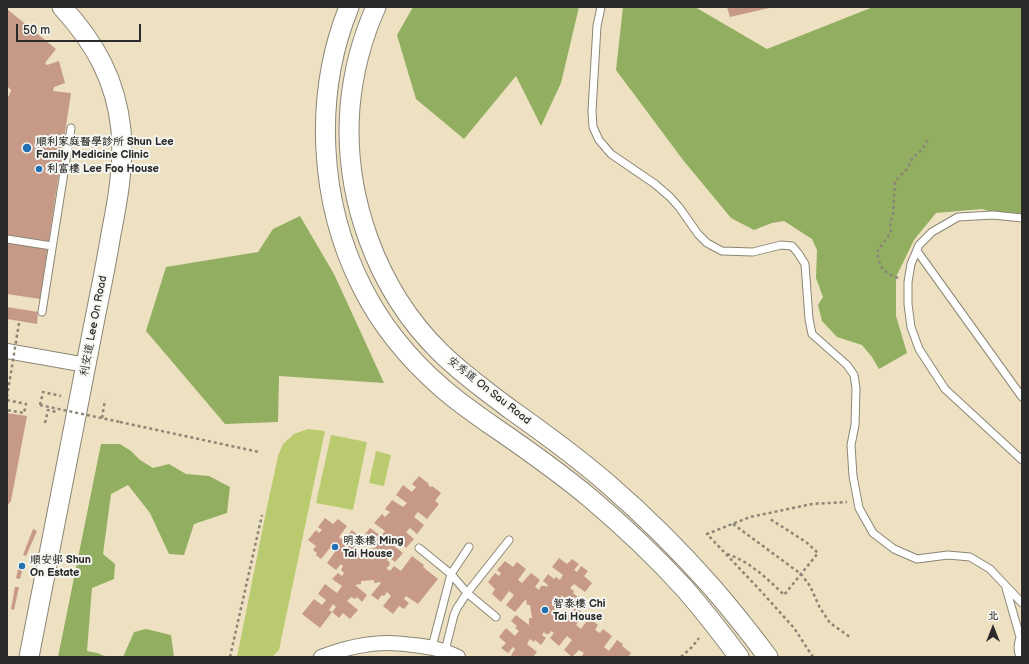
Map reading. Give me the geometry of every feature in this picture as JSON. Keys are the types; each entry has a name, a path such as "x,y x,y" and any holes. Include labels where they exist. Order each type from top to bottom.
{"main road":[{"name":"利安道 Lee On Road","path":"29,657 119,192 123,156 121,129 116,100 108,73 94,48 77,23 62,7"},
{"path":"349,7 337,44 327,94 327,158 329,183 340,230 348,256 363,289 396,340 440,386 469,410 566,479 627,531 684,589 714,624 739,657"},
{"name":"安秀道 On Sau Road","path":"376,7 361,50 352,91 350,155 354,186 362,216 373,251 393,292 421,331 439,351 459,369 570,453 635,508 696,570 730,608 768,657"}],"street":[{"path":"7,351 86,365"},
{"path":"321,657 349,648 389,643 438,649 458,657"}],"lane":[{"path":"601,7 597,26 592,111 594,128 599,140 611,154 655,184 670,197 698,234 707,243 722,251 753,252 781,245 792,246 805,264 809,319 812,334 847,365 854,375 856,388 855,425 852,446 852,476 859,508 873,533 894,549 917,559 948,555 970,557 990,569 1022,603"},
{"path":"42,312 71,128"},
{"path":"1022,218 993,215 958,217 932,232 919,245 912,264 908,282 908,304 912,327 919,349 945,389 1022,460"},
{"path":"7,239 52,246"},
{"path":"917,251 1022,397"},
{"path":"438,649 454,615 467,593 509,540"},
{"path":"438,649 451,574 469,547"},
{"path":"419,548 451,574 467,593 496,617"},
{"path":"1006,586 1021,636 1017,655"}],"path":[{"path":"908,282 887,273 880,264 878,252 891,232 890,224 893,215 895,181 907,169 913,157 922,150 928,139"},
{"path":"7,410 24,413 26,404 7,399 19,323"},
{"path":"61,396 43,392 40,405 259,452"},
{"path":"102,418 105,400"},
{"path":"44,423 48,410 57,412"},
{"path":"813,657 794,628 707,534 750,517 812,504 857,502"},
{"path":"230,657 262,515"},
{"path":"727,554 738,557 768,579 784,595 818,553 806,542 770,519"},
{"path":"732,524 801,574 810,586 820,608 830,623 850,637"},
{"path":"681,657 699,638"}],"green space":[{"path":"413,7 579,7 561,83 541,126 516,76 464,139 416,99 397,35"},
{"path":"623,7 695,7 767,49 873,7 1022,7 1022,215 1011,217 982,209 936,213 914,240 896,277 896,316 907,353 879,369 872,357 862,345 837,337 822,321 818,305 823,297 816,278 817,250 812,239 784,221 772,223 754,230 731,218 683,160 616,70"},
{"path":"300,216 334,274 384,383 279,376 278,422 225,424 146,331 166,267 258,252 273,229"},
{"path":"308,429 325,431 279,650 272,657 237,657 278,456 283,444 294,434"},
{"path":"331,435 367,442 353,510 316,503"},
{"path":"101,444 120,444 153,468 169,464 186,474 209,476 230,487 227,513 194,524 184,555 169,554 150,513 128,485 111,494 103,554 115,564 114,579 92,588 87,651 107,657 58,657"},
{"path":"376,451 391,455 384,486 369,483"},
{"path":"146,629 171,635 174,657 123,657 134,632"}],"building":[{"path":"727,7 769,7 769,8 730,17"},
{"name":"利富樓 Lee Foo House","path":"7,9 56,49 45,63 47,65 59,61 65,83 54,87 53,91 71,93 40,299 7,294 7,96 9,96 11,90 7,86"},
{"path":"7,307 38,312 37,324 7,319"},
{"path":"7,413 27,416 11,501 7,506"},
{"name":"明泰樓 Ming Tai House","path":"419,476 429,484 428,485 431,487 432,486 441,493 435,501 439,504 427,519 418,512 414,517 424,525 417,534 410,528 406,532 414,539 406,548 398,541 394,546 403,553 395,562 389,557 387,560 390,563 386,568 390,571 394,566 401,571 412,556 424,565 423,567 438,579 418,604 406,596 404,599 409,603 404,609 399,606 393,614 383,606 391,596 387,592 378,600 371,595 381,583 374,583 374,580 361,581 361,584 355,585 367,595 362,602 357,597 355,599 351,597 347,601 358,610 350,619 343,613 339,618 332,612 320,628 302,614 314,599 322,605 326,600 318,594 325,584 337,593 342,586 332,579 338,573 342,576 344,573 341,570 343,566 341,564 336,570 327,563 335,552 330,548 321,559 313,550 316,546 308,540 316,530 319,533 322,530 318,527 325,518 333,524 338,519 347,526 339,537 343,540 352,530 361,538 351,551 358,551 358,554 370,553 370,549 376,548 363,537 370,528 381,536 385,531 374,523 382,514 385,517 390,512 385,509 392,500 403,507 407,503 396,495 403,485 412,492 416,487 412,484","holes":["333,604 336,607 332,612 329,610"]},
{"path":"33,529 37,531 26,556 23,555"},
{"name":"智泰樓 Chi Tai House","path":"559,558 567,564 572,559 579,564 574,570 577,572 581,566 588,571 584,576 592,583 585,592 574,584 570,588 578,597 573,604 561,595 561,602 558,602 559,614 563,614 563,621 575,607 584,614 576,625 581,629 589,618 598,625 595,630 600,633 603,629 612,636 604,647 609,651 617,640 631,653 628,657 581,657 584,653 579,650 572,657 564,650 572,640 567,636 559,646 550,638 554,633 551,631 549,634 544,632 542,635 546,638 541,645 535,640 534,642 530,639 527,644 537,652 533,657 513,657 511,655 515,649 513,647 508,653 501,648 506,643 499,637 506,628 515,636 519,631 515,628 517,626 511,621 516,615 529,625 529,618 532,618 530,605 527,605 526,599 515,612 506,605 514,595 509,591 501,602 492,594 495,589 488,582 495,573 499,576 501,573 497,570 505,561 513,567 517,562 526,569 518,580 522,583 531,573 540,580 535,587 539,590 541,586 547,587 548,585 543,581 548,574 554,579 556,577 560,580 563,575 552,567"},
{"path":"19,566 23,567 20,579 16,578"},
{"path":"15,587 19,587 14,610 11,609"}],"place":[{"name":"順利家庭醫學診所 Shun Lee Family Medicine Clinic","path":"27,148"},
{"name":"利富樓 Lee Foo House","path":"39,169"},
{"name":"明泰樓 Ming Tai House","path":"335,547"},
{"name":"順安邨 Shun On Estate","path":"22,566"},
{"name":"智泰樓 Chi Tai House","path":"545,610"}]}
